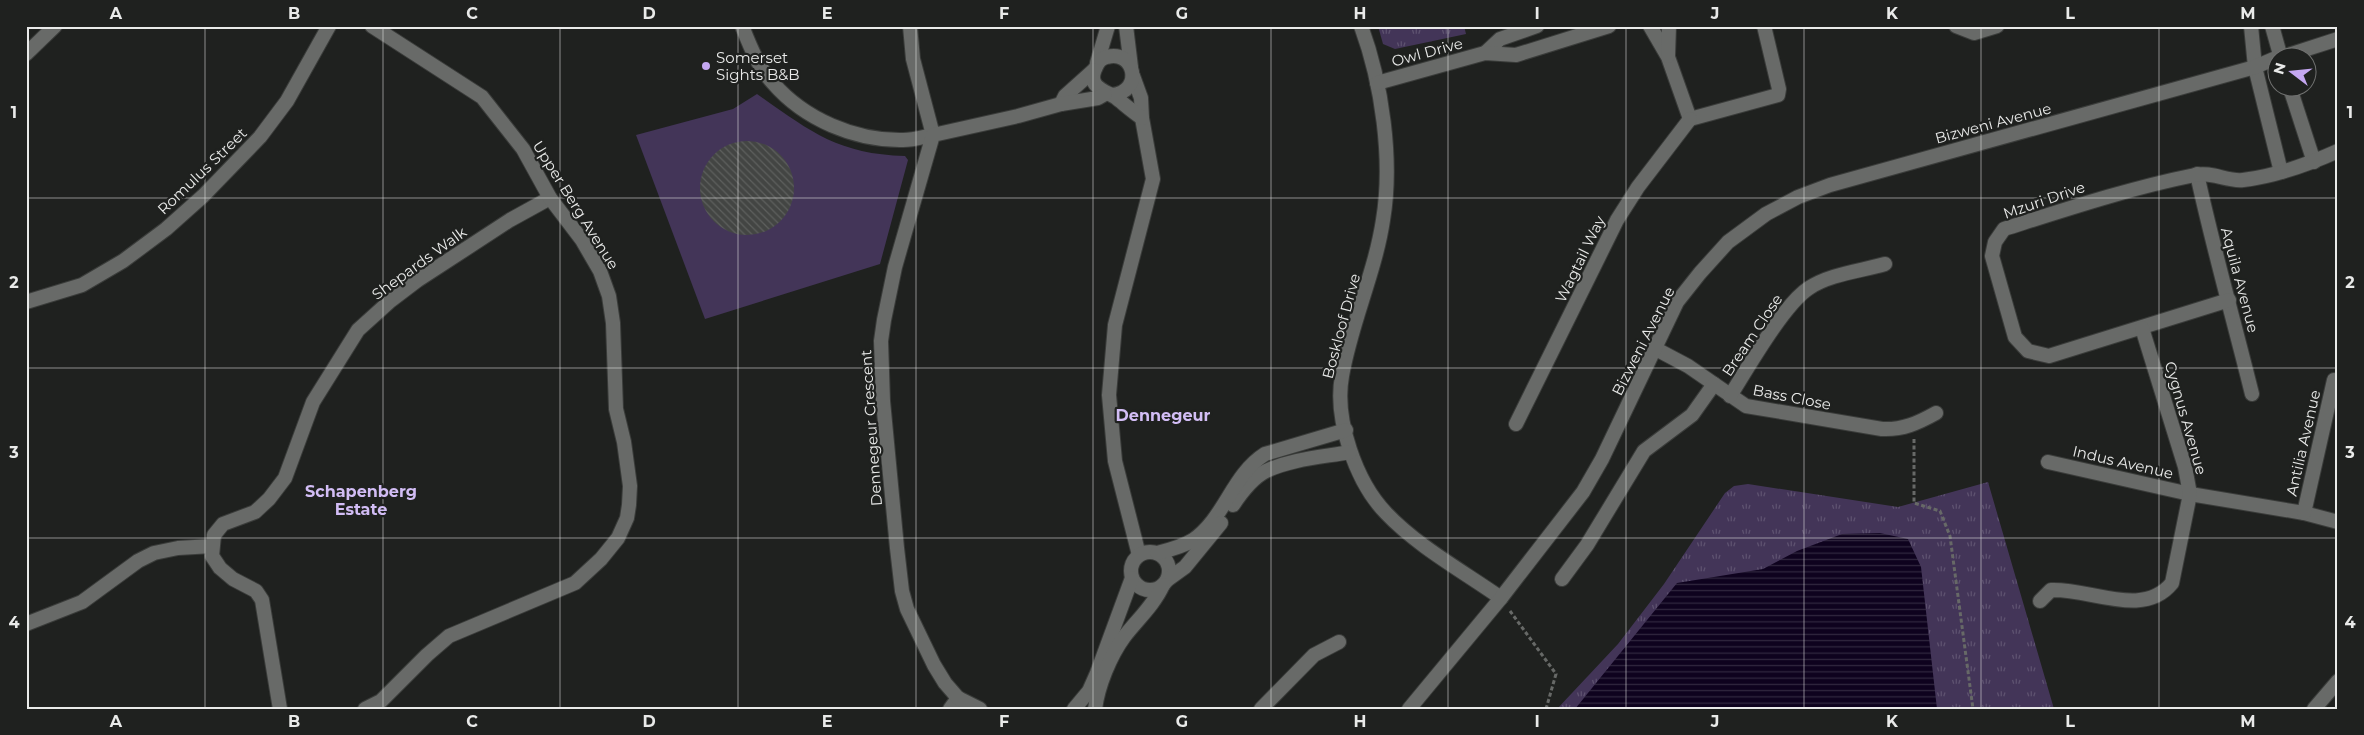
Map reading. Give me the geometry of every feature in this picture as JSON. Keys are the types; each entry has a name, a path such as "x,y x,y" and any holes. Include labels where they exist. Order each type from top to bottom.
{"street":[{"path":"26,54 55,26"},
{"name":"Romulus Street","path":"26,302 82,285 123,261 166,229 203,196 260,137 282,108 329,26"},
{"name":"Upper Berg Avenue","path":"367,709 382,701 427,655 450,636 575,584 601,559 618,538 627,518 630,486 624,442 616,409 613,322 609,296 600,271 582,240 550,198 523,149 482,98 372,26"},
{"path":"742,26 752,53 773,84 803,109 830,125 863,137 903,140 933,135 1018,116 1061,104 1098,98 1108,94 1120,94 1131,84 1132,71 1119,56 1103,58 1065,96 1061,104"},
{"path":"910,26 913,59 925,98 933,135"},
{"path":"1108,26 1096,66 1095,84 1142,118"},
{"path":"1126,26 1132,71 1141,98 1142,118 1153,179 1115,325 1109,395 1115,461 1139,556"},
{"name":"Boskloof Drive","path":"1361,26 1377,83 1387,176 1384,219 1374,264 1354,327 1342,378 1341,407 1350,452 1370,492 1386,513 1414,537 1502,598"},
{"name":"Owl Drive","path":"1485,53 1500,39 1537,26"},
{"name":"Owl Drive","path":"1377,83 1485,53 1516,55 1609,26"},
{"path":"1650,26 1668,57 1690,119 1775,96 1780,89 1764,26"},
{"path":"1668,57 1669,26"},
{"path":"1956,26 1974,33 1998,26"},
{"path":"2251,26 2255,67 2281,172"},
{"path":"2272,26 2277,48"},
{"name":"Bizweni Avenue","path":"2310,48 2338,39"},
{"name":"Bizweni Avenue","path":"1408,709 1502,598 1583,492 1602,459 1677,302 1728,242 1766,214 1798,197 1830,185 2266,63"},
{"path":"2293,98 2314,162"},
{"name":"Wagtail Way","path":"1516,424 1617,220 1638,187 1690,119"},
{"name":"Dennegeur Crescent","path":"933,135 895,267 881,341 888,462 902,591 914,627 954,704 980,709"},
{"name":"Mzuri Drive","path":"2229,300 2049,356 2028,350 2015,337 1992,256 1995,242 2004,228 2100,198 2198,174 2242,180 2281,172 2314,162 2338,151"},
{"name":"Aquila Avenue","path":"2198,174 2213,248 2229,300 2252,394"},
{"name":"Shepards Walk","path":"212,546 214,535 224,524 255,512 270,499 285,478 313,402 358,330 388,302 418,280 510,220 550,198"},
{"name":"Bream Close","path":"1730,396 1792,302 1809,288 1829,280 1885,264"},
{"name":"Cygnus Avenue","path":"2040,601 2051,590 2066,589 2135,602 2164,593 2172,583 2190,494 2185,467 2142,328"},
{"name":"Bass Close","path":"1654,348 1688,366 1746,406 1897,430 1915,424 1936,413"},
{"name":"Antilia Avenue","path":"2304,514 2334,380"},
{"path":"1562,579 1587,545 1644,451 1692,415 1714,384"},
{"path":"1074,709 1089,691 1097,673 1132,578 1132,566 1139,556 1144,553 1157,553 1184,545 1209,526 1243,475 1258,458 1265,454 1346,430"},
{"path":"1299,444 1303,461"},
{"path":"1132,578 1135,584 1146,590 1152,590 1165,582 1191,560 1218,528 1241,493 1254,479 1265,472 1303,461 1350,452"},
{"path":"1258,458 1265,472"},
{"name":"Indus Avenue","path":"2048,462 2190,494 2304,514 2338,522"},
{"path":"26,624 82,602 138,561 154,553 178,548 212,546 212,556 220,568 233,579 256,591 262,600 280,709"},
{"path":"1095,709 1105,676 1122,639 1158,596 1165,582 1168,567 1157,553"},
{"path":"1261,709 1314,655 1339,642"},
{"path":"2314,709 2338,681"}],"path":[{"path":"1915,424 1914,503 1940,512 1950,536 1972,709"},
{"path":"1502,598 1556,674 1546,709"}],"green space":[{"path":"1378,26 1464,26 1466,34 1395,49 1383,44"},
{"path":"757,94 825,138 861,151 905,156 908,160 880,264 705,319 636,135 733,109"},
{"path":"1988,482 2054,709 1557,709 1618,644 1664,584 1725,493 1734,486 1748,484 1898,507"}],"shaded area":[{"path":"1880,533 1908,539 1921,567 1937,709 1575,709 1677,583 1763,569 1797,551 1842,534"}],"building":[{"path":"747,141 765,145 780,155 790,170 794,188 790,206 780,221 765,231 747,235 729,231 714,221 704,206 700,188 704,170 714,155 729,145"}],"place":[{"name":"Somerset Sights B&B","path":"706,66"}],"district":[{"name":"Dennegeur","path":"1163,415"},
{"name":"Schapenberg Estate","path":"361,500"}]}
